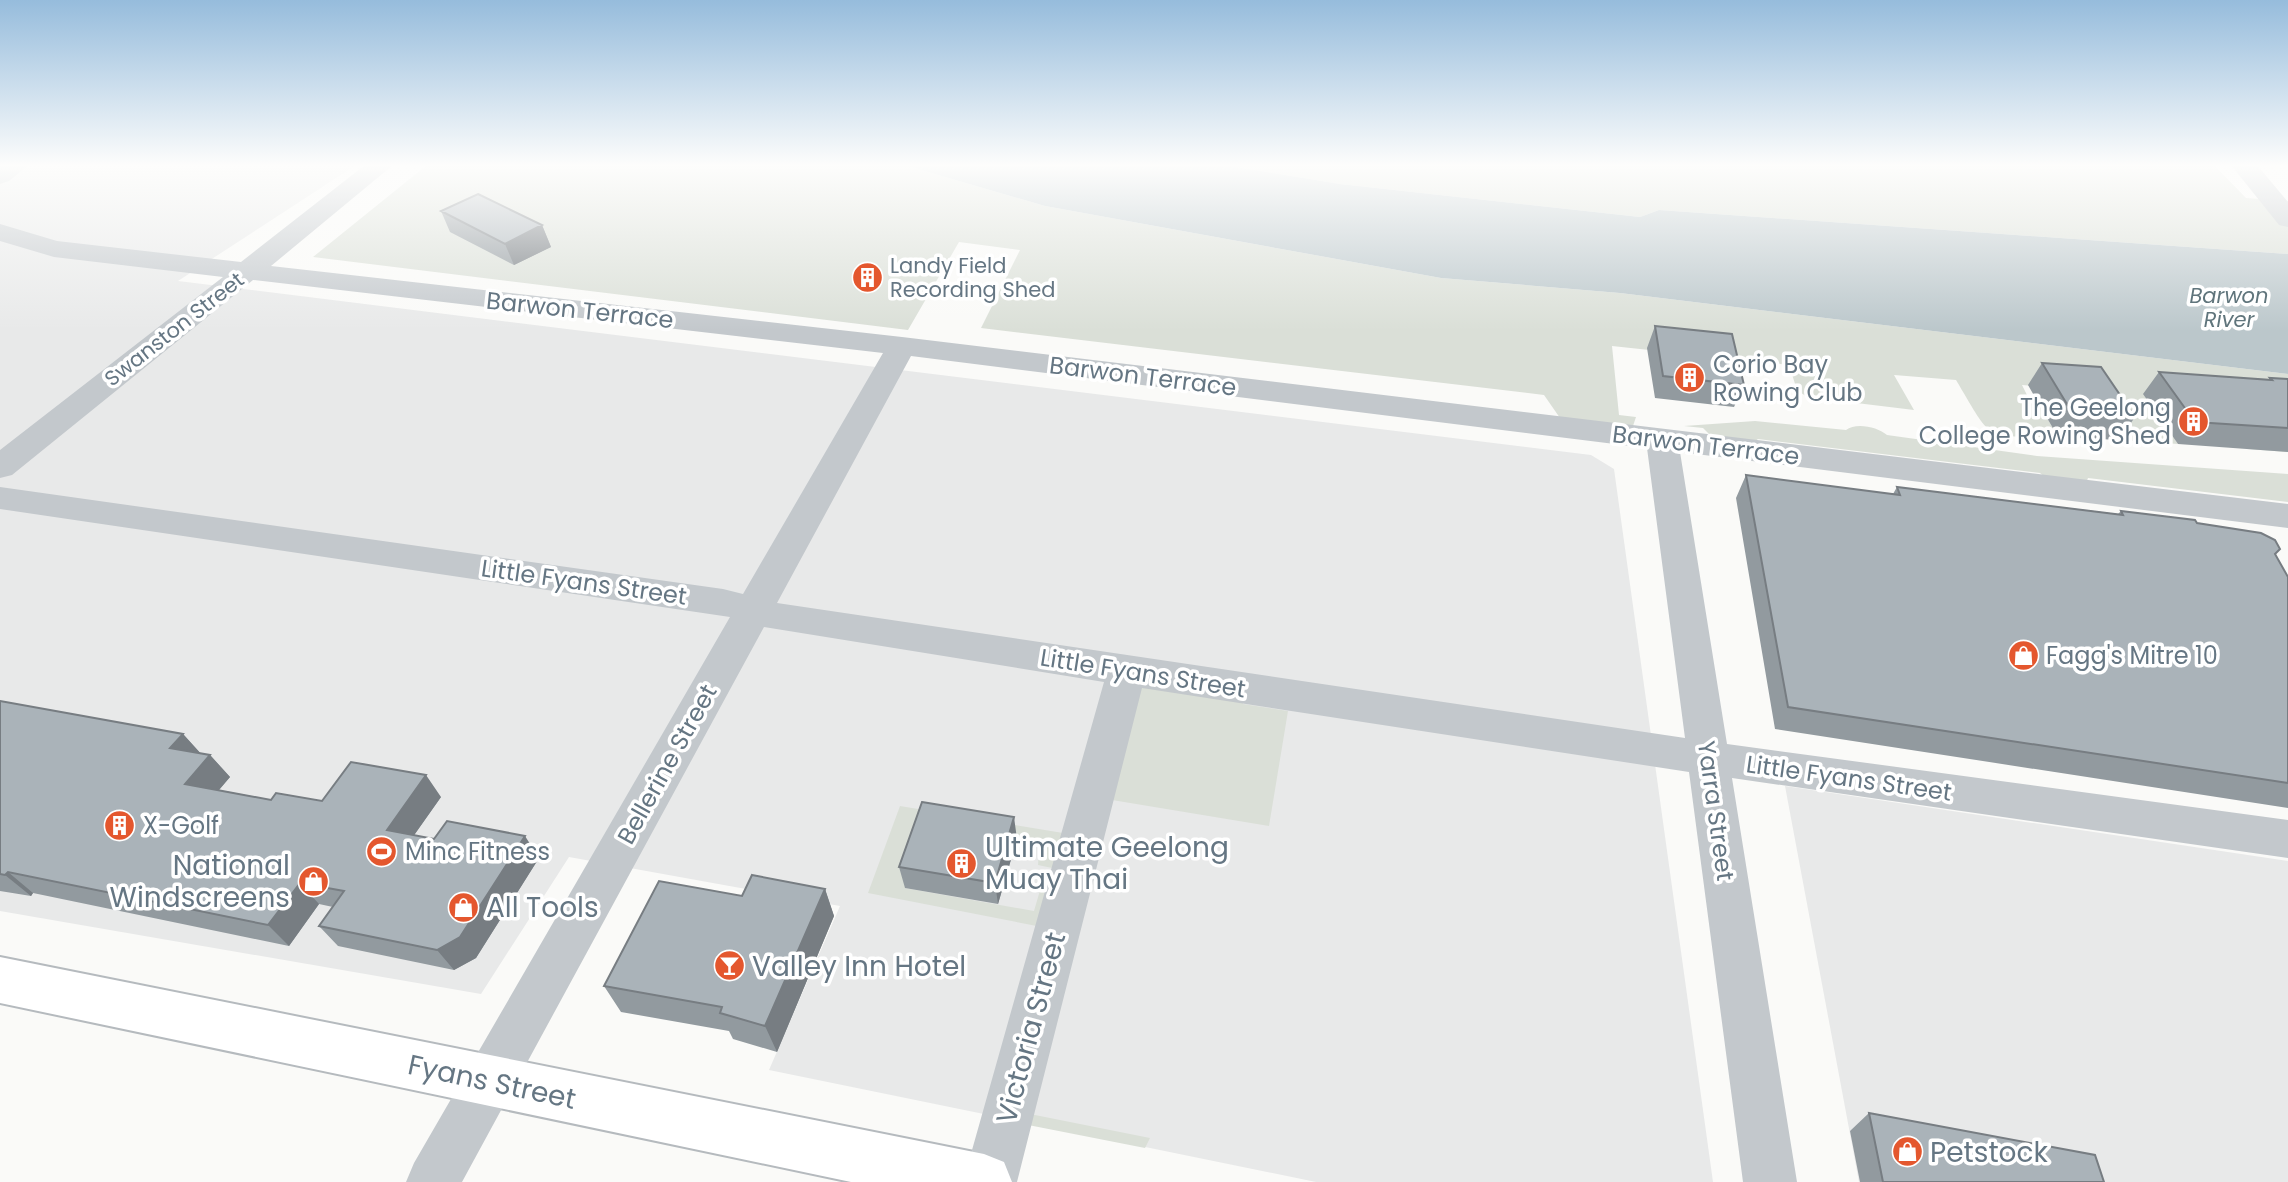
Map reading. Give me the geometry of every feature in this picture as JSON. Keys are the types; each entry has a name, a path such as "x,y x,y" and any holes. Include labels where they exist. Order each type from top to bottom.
{"main road":[{"name":"Fyans Street","path":"0,980 984,1182"}],"street":[{"name":"Swanston Street","path":"0,467 312,220"},
{"name":"Barwon Terrace","path":"0,232 54,249 244,273 902,346 2288,516"},
{"name":"Bellerine Street","path":"433,1182 902,346"},
{"name":"Yarra Street","path":"1662,440 1770,1182"},
{"name":"Little Fyans Street","path":"0,498 709,600 785,619 1709,758 2288,839"},
{"name":"Victoria Street","path":"990,1182 1127,671"}],"shaded area":[{"path":"0,220 271,220 178,281 1591,455 1614,469 1713,1182 1316,1182 769,1070 840,906 569,857 481,994 0,911"},
{"path":"359,220 1123,220 1441,278 1620,293 2288,374 2288,452 2247,449 2209,399 2144,394 2178,444 2119,440 2093,400 2090,390 2022,385 2028,397 2035,397 2058,437 2016,437 1993,432 1985,426 1956,380 1894,375 1914,410 1807,397 1797,390 1789,365 1612,346 1619,415 1636,417 1633,426 1560,418 1544,395 981,328 1020,250 959,242 908,330 313,257"},
{"path":"1804,220 2288,220 2288,254"},
{"path":"1755,421 1846,430 1855,426 1867,426 1887,435 2037,456 2288,474 2288,502 2088,478 2086,483 2051,482 2040,473 1758,439 1751,444 1711,436 1703,428 1684,426"},
{"path":"1136,686 1242,698 1243,704 1288,711 1269,826 1106,799"},
{"path":"1785,786 2288,861 2288,1182 1859,1182"},
{"path":"900,806 1063,833 1057,869 1038,865 1040,841 927,824 905,888 1034,911 1041,887 1057,894 1047,928 868,893"},
{"path":"1020,1112 1150,1138 1145,1148 1018,1123"}],"water":[{"name":"Barwon River","path":"1123,220 1804,220 2288,254 2288,374 1620,293 1441,278"}],"building":[{"path":"459,220 532,220 542,225 505,244"},
{"path":"1655,326 1732,334 1744,385 1663,376"},
{"path":"2042,363 2101,367 2135,417 2073,414"},
{"path":"2159,372 2288,379 2288,428 2195,422"},
{"name":"Fagg's Mitre 10","path":"1746,475 1900,495 1897,487 2123,515 2121,511 2195,520 2197,523 2261,533 2275,540 2280,549 2275,554 2288,577 2288,783 1788,707"},
{"path":"0,701 183,734 170,748 210,755 185,784 271,800 276,793 322,801 351,762 426,775 387,830 434,839 447,821 525,836 460,937 437,950 319,926 344,891 300,883 268,925 8,872 5,875 0,874"},
{"name":"Ultimate Geelong Muay Thai","path":"922,802 1014,817 995,883 899,867"},
{"name":"Valley Inn Hotel","path":"752,875 825,889 765,1026 720,1013 722,1007 604,986 659,881 742,896"},
{"path":"1869,1113 2095,1155 2104,1182 1883,1182"}],"place":[{"name":"Landy Field Recording Shed","path":"867,277"},
{"name":"Corio Bay Rowing Club","path":"1690,378"},
{"name":"The Geelong College Rowing Shed","path":"2194,421"},
{"name":"Fagg's Mitre 10","path":"2023,655"},
{"name":"X-Golf","path":"120,825"},
{"name":"Minc Fitness","path":"382,851"},
{"name":"Ultimate Geelong Muay Thai","path":"962,863"},
{"name":"National Windscreens","path":"313,881"},
{"name":"All Tools","path":"463,907"},
{"name":"Valley Inn Hotel","path":"729,966"},
{"name":"Petstock","path":"1907,1152"}]}
